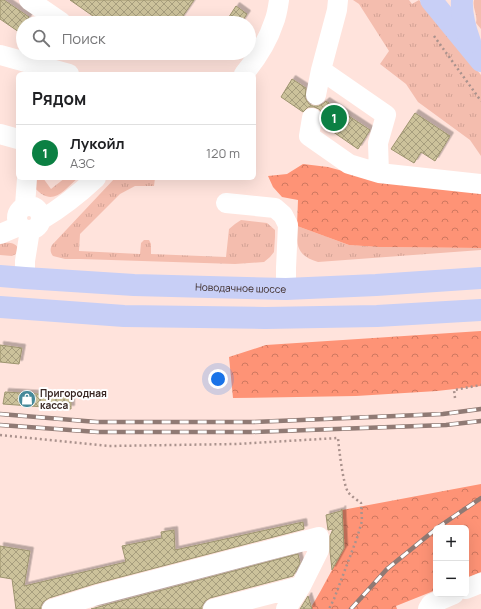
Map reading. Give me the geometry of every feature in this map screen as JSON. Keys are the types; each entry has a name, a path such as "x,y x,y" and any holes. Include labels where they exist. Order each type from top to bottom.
{"main road":[{"path":"431,0 478,57"},
{"path":"462,0 461,8 465,28 478,57"},
{"name":"Новодачное шоссе","path":"0,276 134,285 286,289 481,278"},
{"path":"0,307 124,316 265,318 377,316 481,310"}],"lane":[{"path":"29,0 52,16"},
{"path":"256,59 275,21 279,0"},
{"path":"316,95 337,10 338,0"},
{"path":"0,55 16,57"},
{"path":"246,72 255,60"},
{"path":"50,61 66,72"},
{"path":"321,70 386,114 378,143 379,173"},
{"path":"312,118 308,136 349,164 379,173 481,184"},
{"path":"0,134 16,138"},
{"path":"25,278 25,261 30,225 41,216 37,208 33,206 25,206 27,180"},
{"path":"0,234 30,225 50,215 94,180"},
{"path":"226,203 275,208 283,215 288,225 286,289"},
{"path":"52,609 104,601 319,537 319,550 301,586 286,609"},
{"path":"469,588 481,583"},
{"path":"213,609 301,586"},
{"path":"428,609 431,604 447,597"}],"path":[{"path":"432,32 481,101"},
{"path":"455,398 454,390 481,386"},
{"path":"0,435 109,446 236,444 338,438 348,492 361,503 362,521 334,599 328,609"}],"green space":[{"path":"353,0 409,0 412,4 419,0 481,75 481,156 470,140 418,102 406,84 380,64 389,51 359,4"},
{"path":"474,0 481,0 481,29 476,23"},
{"path":"303,164 328,167 361,176 481,190 481,248 379,247 349,245 297,226 298,200 282,197 273,187 268,176 287,174"},
{"path":"36,180 44,180 51,189 62,180 76,180 62,192 52,197 40,193 34,187"},
{"path":"113,180 155,180 154,186 135,186 120,194 80,234 79,251 140,254 141,243 144,240 149,240 151,244 151,254 226,257 229,229 241,220 267,223 275,230 274,252 270,257 264,262 235,264 65,259 53,256 51,253 52,245"},
{"path":"297,226 349,245 379,247 481,248 481,250 318,262 306,257 299,249"},
{"path":"0,243 14,244 18,248 16,254 12,256 0,255"},
{"path":"481,331 481,386 437,391 356,396 233,398 229,357 266,345"},
{"path":"481,484 481,572 469,577 469,525 433,525 433,591 396,606 397,609 310,609 344,548 342,510"}],"building":[{"path":"0,0 4,0 28,16 16,16 16,30 0,19"},
{"path":"70,0 194,0 183,16 93,16"},
{"path":"236,6 247,14 246,16 230,16"},
{"path":"292,79 306,88 305,98 309,104 319,106 326,101 370,130 358,149 323,125 323,114 319,109 308,107 303,112 281,97"},
{"path":"415,113 450,136 435,161 421,152 414,163 391,149"},
{"path":"0,345 22,348 19,364 0,362"},
{"path":"5,392 71,396 71,409 3,404"},
{"path":"342,509 344,548 332,570 330,536 333,529 328,530 326,515 341,511"},
{"path":"303,522 304,529 94,584 49,598 43,602 41,609 16,609 12,579 0,577 0,546 30,551 24,586 126,562 122,546 162,538 161,532 174,530 175,550"},
{"path":"298,554 300,563 293,576 210,598 205,601 202,609 91,609"},
{"path":"308,596 312,609 300,609"}],"railway":[{"path":"0,414 97,422 252,422 443,414 481,409"},
{"path":"0,425 98,432 251,432 446,425 481,421"},
{"path":"441,525 481,498"},
{"path":"351,609 387,569 433,531"}],"place":[{"name":"Лукойл","path":"334,118"},
{"name":"Пригородная касса","path":"27,399"}]}
